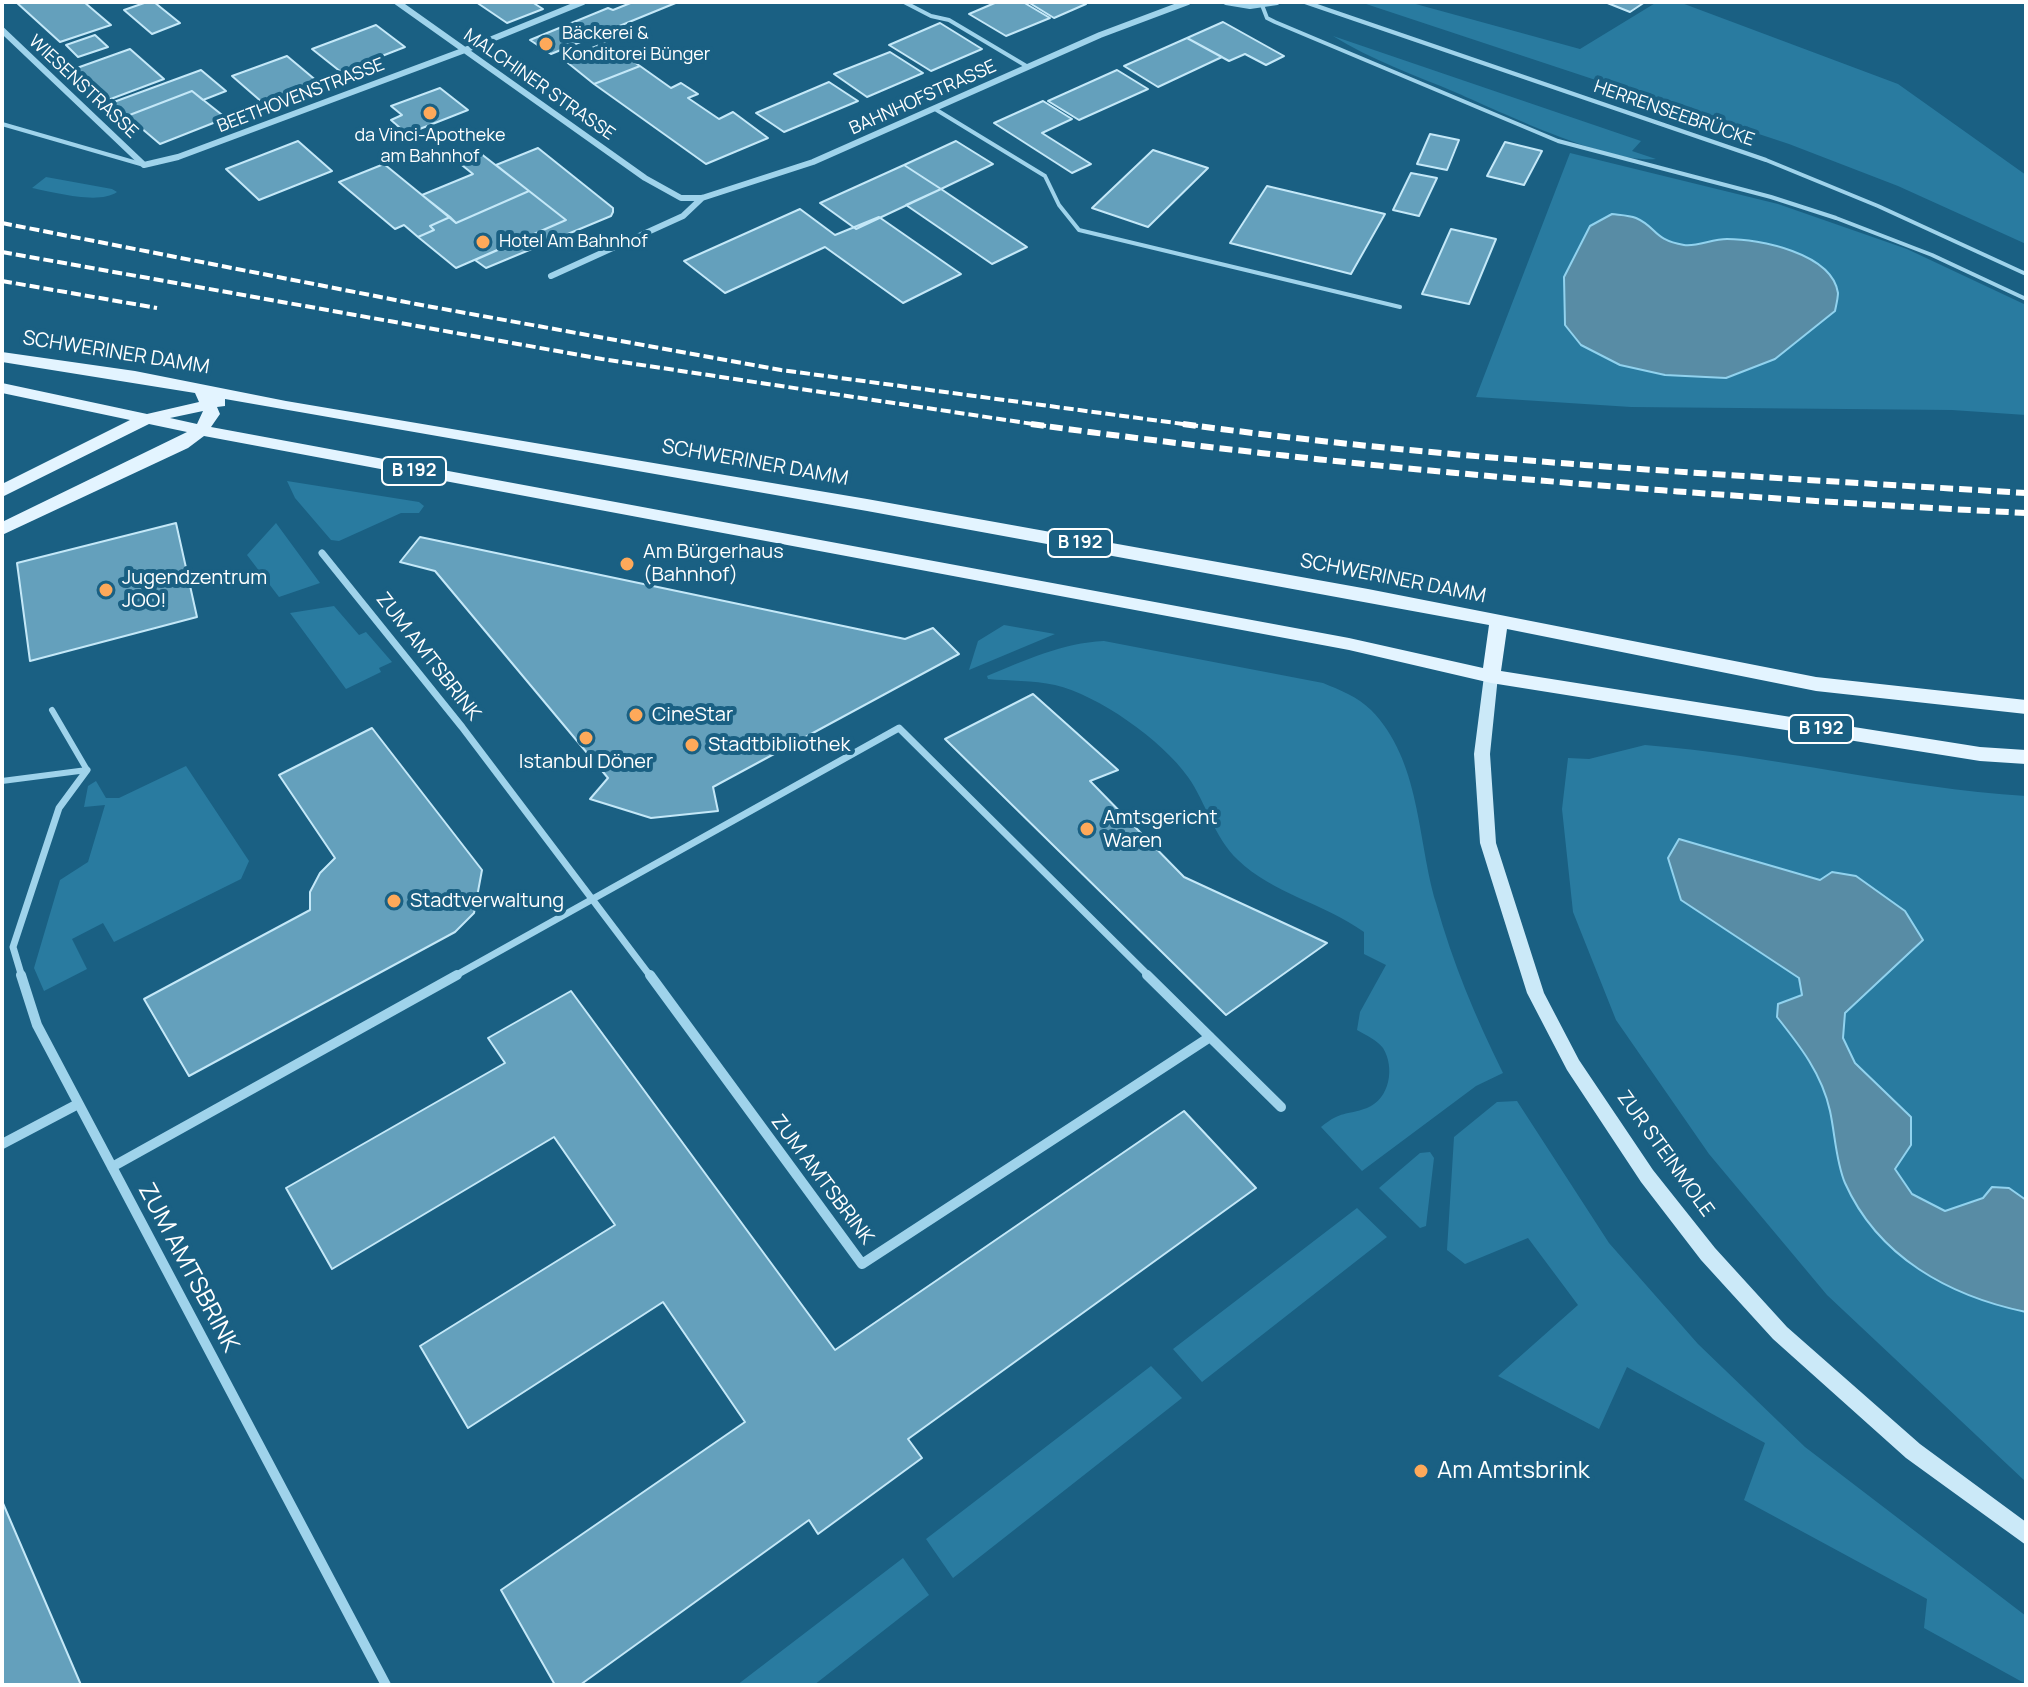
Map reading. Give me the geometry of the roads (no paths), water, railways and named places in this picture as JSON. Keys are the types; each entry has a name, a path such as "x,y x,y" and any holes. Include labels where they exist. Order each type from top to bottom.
{"main road":[{"name":"SCHWERINER DAMM","path":"2,357 71,365 205,396 250,398 898,510 1499,621 1816,684 2026,707"},
{"path":"2,388 146,419"},
{"name":"B 192","path":"2,491 146,419 205,396"},
{"path":"2,529 142,466 201,430 212,414 205,396"},
{"name":"B 192","path":"146,419 698,525 1349,644 1491,676 1980,754 2026,757"},
{"name":"SCHWERINER DAMM","path":"1491,676 1499,621"}],"street":[{"name":"MALCHINER STRASSE","path":"397,2 665,189 681,198 702,198"},
{"name":"BEETHOVENSTRASSE","path":"144,165 178,157 465,50 583,2"},
{"name":"BAHNHOFSTRASSE","path":"702,198 813,162 1028,67 1188,2"},
{"path":"1226,2 1262,5 1277,2"},
{"name":"WIESENSTRASSE","path":"3,34 144,165"},
{"path":"551,276 683,216 702,198"},
{"name":"ZUM AMTSBRINK","path":"322,553 422,676 862,1264 1210,1037"},
{"name":"ZUR STEINMOLE","path":"1491,676 1482,754 1488,843 1536,993 1573,1065 1655,1187 1708,1254 1780,1333 1913,1451 2026,1535"},
{"path":"112,1167 899,728 1281,1107"},
{"name":"ZUM AMTSBRINK","path":"87,770 59,808 13,947 37,1025 386,1685"},
{"path":"2,1144 78,1104"}],"lane":[{"path":"904,2 931,16 949,20 1028,67"},
{"name":"HERRENSEEBRÜCKE","path":"1305,2 1766,160 1891,212 2026,274"},
{"path":"1262,5 1267,18 1275,22 1558,141 1602,156 1775,198 1912,246 2026,299"},
{"path":"935,109 1045,176 1059,205 1079,230 1400,307"},
{"path":"2,124 144,165"},
{"path":"2,781 87,770 52,710"}],"railway":[{"path":"2,223 416,304 781,370 1184,424"},
{"path":"2,252 602,359 1043,426"},
{"path":"2,281 157,308"},
{"path":"1031,424 1043,426"},
{"path":"1184,424 1499,458 2026,493"},
{"path":"1184,424 1198,426"},
{"path":"1043,426 1403,468 1776,498 2026,513"}],"place":[{"name":"Bäckerei & Konditorei Bünger","path":"546,44"},
{"name":"da Vinci-Apotheke am Bahnhof","path":"430,113"},
{"name":"Hotel Am Bahnhof","path":"483,242"},
{"name":"Am Bürgerhaus (Bahnhof)","path":"627,564"},
{"name":"Jugendzentrum JOO!","path":"106,590"},
{"name":"CineStar","path":"636,715"},
{"name":"Istanbul Döner","path":"586,738"},
{"name":"Stadtbibliothek","path":"692,745"},
{"name":"Amtsgericht Waren","path":"1087,829"},
{"name":"Stadtverwaltung","path":"394,901"},
{"name":"Am Amtsbrink","path":"1421,1471"}]}
